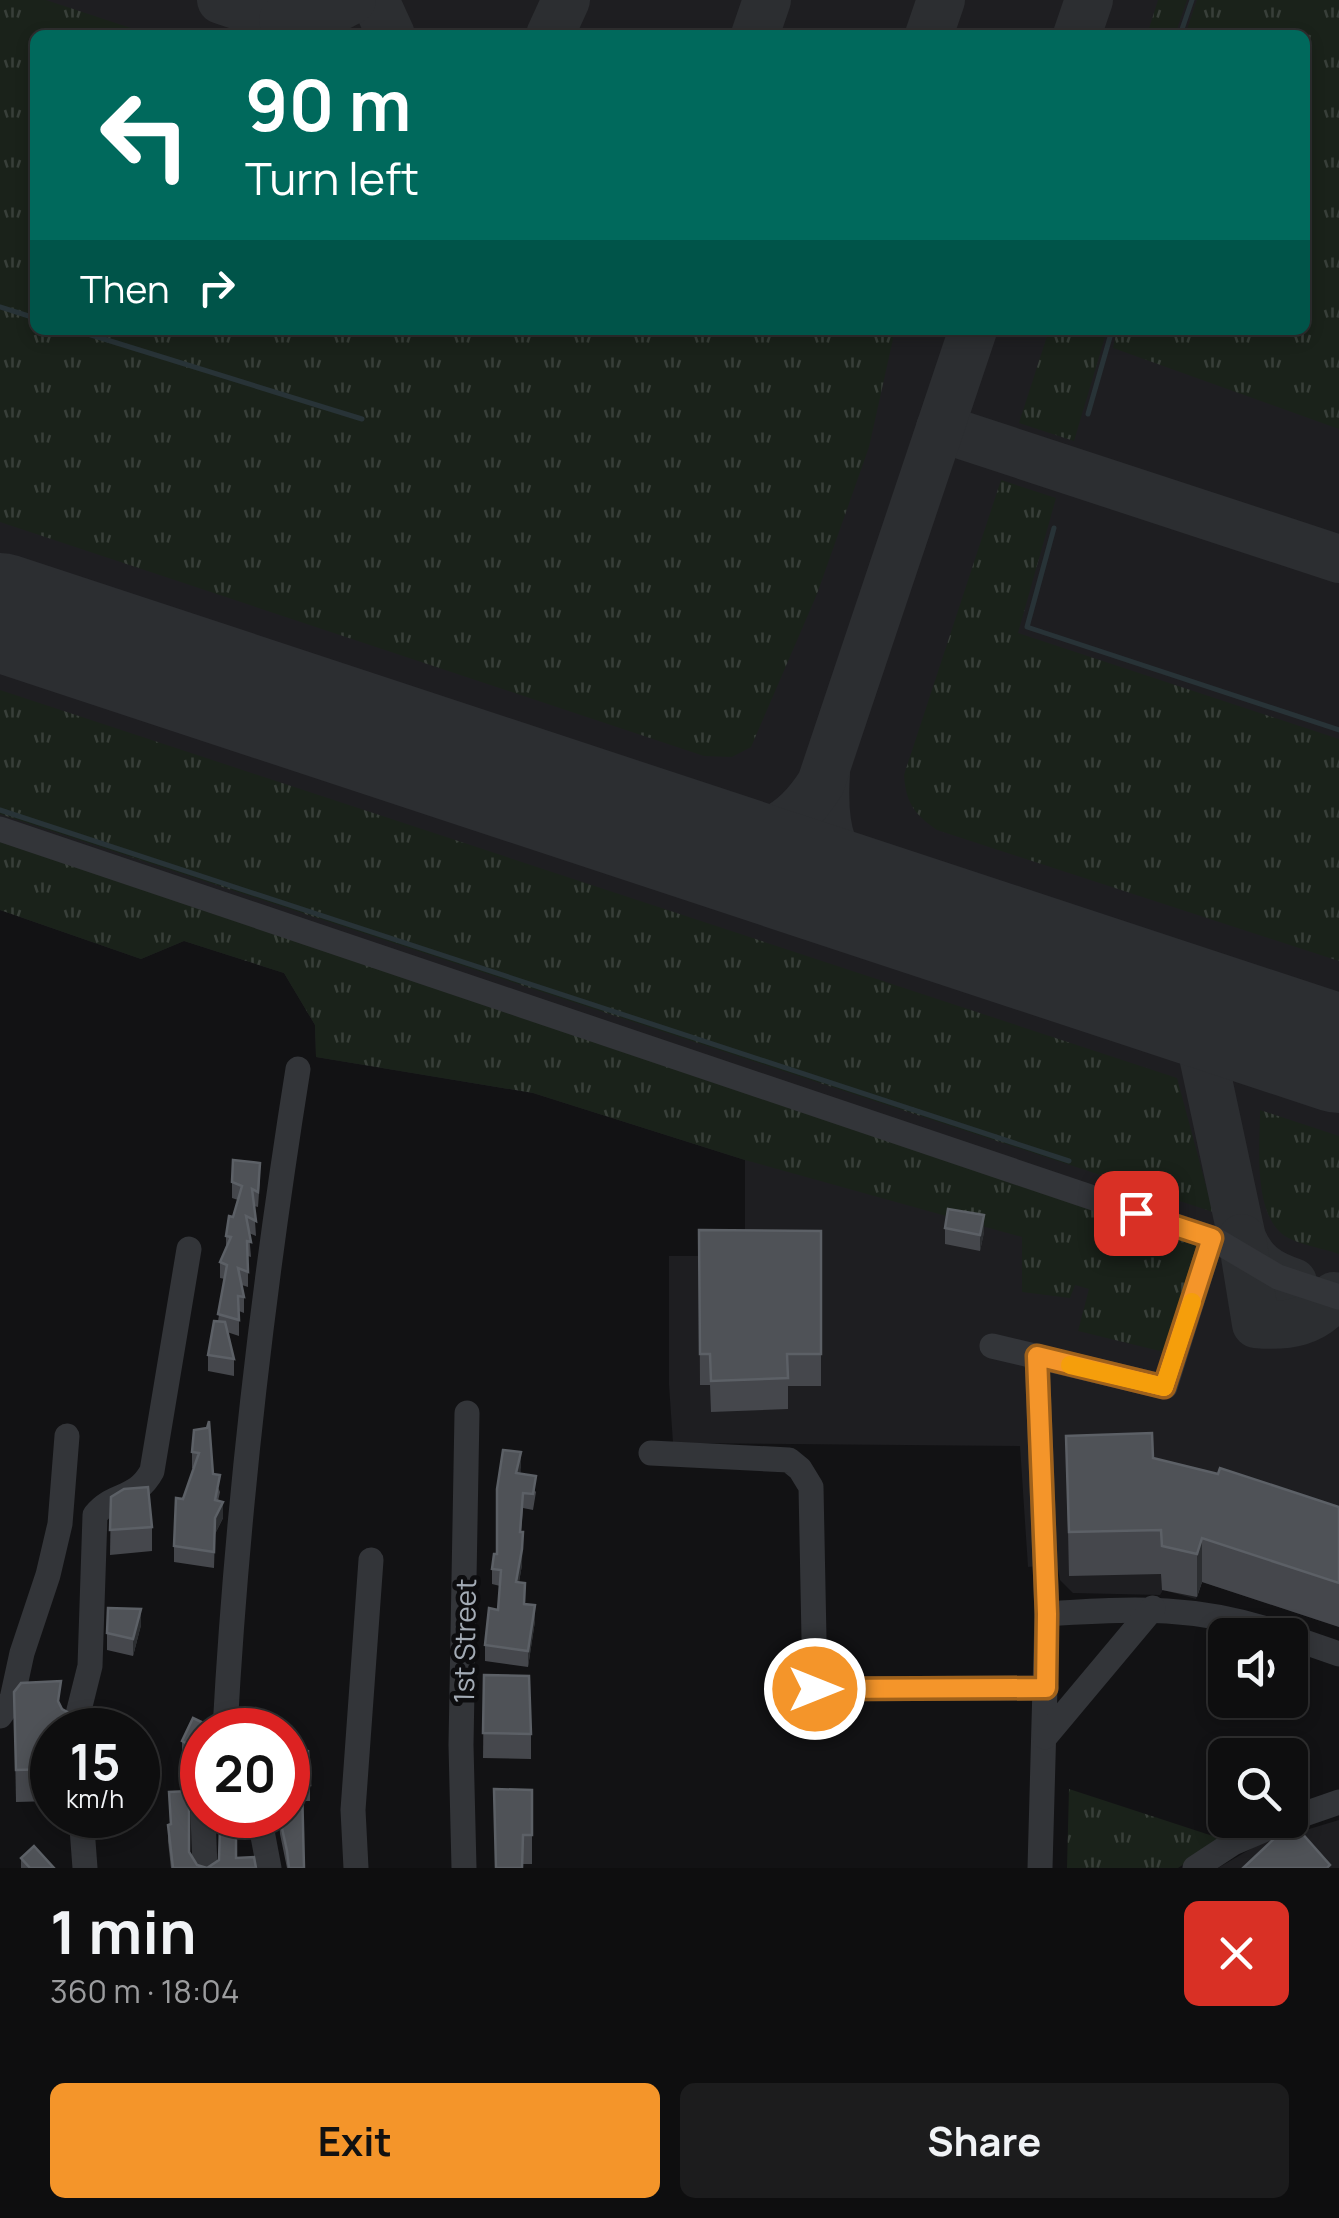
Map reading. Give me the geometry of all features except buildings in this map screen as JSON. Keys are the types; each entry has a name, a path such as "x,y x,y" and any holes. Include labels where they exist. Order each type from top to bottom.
{"street":[{"path":"0,829 1212,1238 1278,1277 1339,1297"},
{"path":"226,1708 234,1567 272,1232 298,1068"},
{"path":"992,1346 1164,1387 1212,1238"},
{"path":"80,1708 90,1666 95,1515 108,1502 136,1492 152,1471 189,1250"},
{"path":"1037,1356 1047,1614 1040,1868"},
{"name":"1st Street","path":"464,1868 461,1745 467,1413"},
{"path":"0,1716 12,1699 22,1653 48,1575 60,1524 67,1436"},
{"path":"651,1453 788,1460 806,1478 811,1487 815,1689 1046,1688"},
{"path":"356,1868 353,1810 371,1560"},
{"path":"1047,1614 1152,1608 1222,1618"},
{"path":"1045,1737 1152,1608"},
{"path":"1308,1643 1339,1654"},
{"path":"1308,1812 1339,1802"},
{"path":"83,1838 86,1868"},
{"path":"203,1838 205,1868"},
{"path":"263,1838 269,1868"},
{"path":"1195,1868 1244,1838"}],"shaded area":[{"path":"0,0 1339,0 1339,1627 1202,1582 1196,1599 1163,1590 1160,1595 1073,1593 1060,1580 1057,1564 1028,1567 1020,1446 673,1443 669,1256 745,1256 745,1160 533,1093 316,1057 315,1025 284,973 184,941 141,959 0,910"},
{"path":"1339,1820 1339,1868 1218,1868 1259,1844 1279,1838 1308,1838 1308,1829"}],"green space":[{"path":"0,0 46,0 137,30 30,30 30,335 894,335 869,447 817,594 751,747 732,757 704,756 0,522"},
{"path":"1158,0 1187,0 1177,30 1149,30"},
{"path":"1197,0 1339,0 1339,429 1113,348 1116,335 1310,335 1310,30 1187,30"},
{"path":"1047,335 1106,335 1074,441 1019,423"},
{"path":"1001,480 1056,498 1018,633 1339,739 1339,961 937,830 913,807 904,775"},
{"path":"0,690 1177,1078 1213,1212 0,814"},
{"path":"0,842 1199,1239 1164,1352 1078,1331 1089,1289 1075,1285 1070,1298 1022,1292 1022,1237 745,1160 533,1093 316,1057 315,1025 284,973 184,941 141,959 0,910"},
{"path":"1260,1110 1339,1136 1339,1254 1292,1240 1271,1221 1260,1174"},
{"path":"1069,1789 1208,1834 1208,1838 1222,1839 1178,1868 1067,1868"}],"waterway":[{"path":"1182,30 1192,0"},
{"path":"0,307 30,316"},
{"path":"91,335 362,419"},
{"path":"1088,414 1111,335"},
{"path":"1054,528 1027,627 1339,730"},
{"path":"0,810 1069,1161"}],"taxiway":[{"path":"221,0 311,30"},
{"path":"283,20 318,18 352,0"},
{"path":"375,0 389,30"},
{"path":"552,30 566,0"},
{"path":"757,30 767,0"},
{"path":"931,30 941,0"},
{"path":"1079,30 1089,0"},
{"path":"695,841 752,837 767,832 796,814 821,783 971,335"},
{"path":"940,428 1339,559"},
{"path":"826,773 826,813 833,844 849,873 877,901"},
{"path":"1192,1005 1242,1238 1262,1266 1293,1282"},
{"path":"1242,1238 1256,1324 1279,1325 1309,1318 1334,1296"}],"runway":[{"path":"0,612 1339,1054"}],"slow traffic":[{"path":"1070,1365 1164,1387 1192,1302"}],"route":[{"path":"815,1689 1046,1688 1047,1614 1037,1356 1164,1387 1212,1238 1136,1213"}]}
